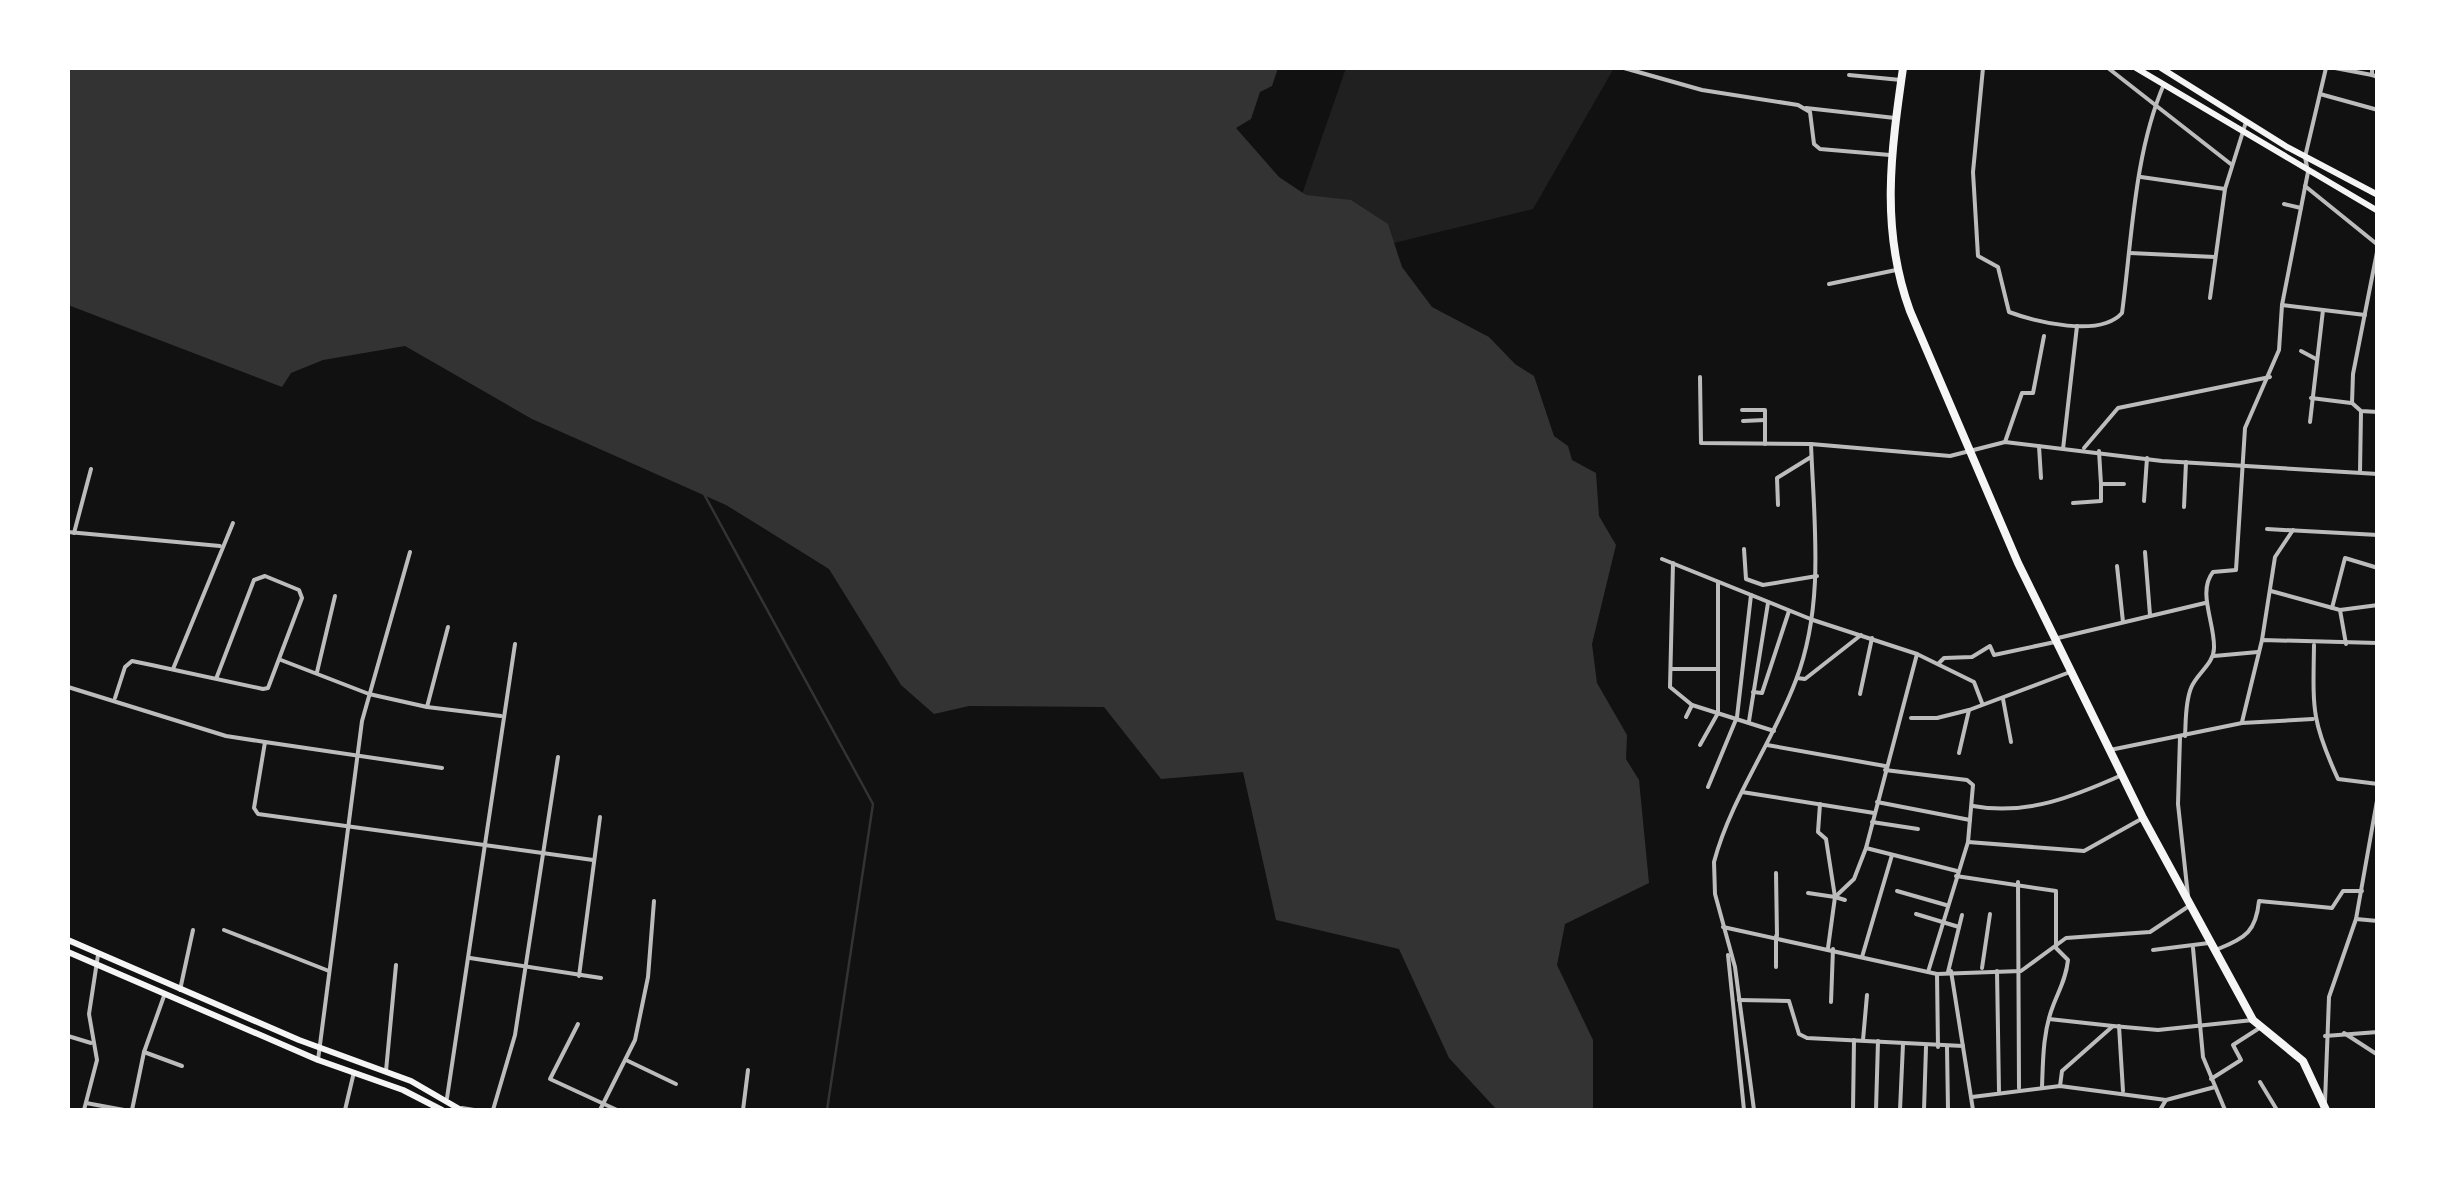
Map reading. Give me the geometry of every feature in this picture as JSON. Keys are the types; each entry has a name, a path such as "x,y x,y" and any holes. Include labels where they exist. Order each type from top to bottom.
{"highway":[{"path":"1903,68 1890,155 1889,217 1896,270 1968,449 2054,640 2211,947 2257,1024 2302,1061 2326,1108"}],"main road":[{"path":"2136,68 2378,211"},
{"path":"2161,68 2305,157 2378,195"},
{"path":"68,940 180,990 386,1071 448,1098 460,1108"},
{"path":"68,952 164,996 442,1110"}],"street":[{"path":"1624,68 1702,90 1896,118"},
{"path":"1983,68 1973,172 1978,256 1998,268 2009,312 2077,326 2119,318 2141,177 2164,84"},
{"path":"2108,68 2232,165"},
{"path":"1724,927 1937,974 2020,971 2076,935 2150,932 2189,906 2178,804 2189,693 2214,656 2215,624 2205,603 2211,574 2236,570 2245,428 2279,350 2282,305 2308,172 2305,157 2326,68"},
{"path":"2336,68 2374,76 2372,68"},
{"path":"1850,76 1901,80"},
{"path":"2320,94 2378,110"},
{"path":"1806,108 1813,119 1814,144 1820,149 1890,155"},
{"path":"2210,298 2225,188 2247,121"},
{"path":"2141,177 2225,188"},
{"path":"2305,186 2378,246 2352,374 2352,403"},
{"path":"2284,204 2301,208"},
{"path":"2130,253 2215,257"},
{"path":"1828,284 1896,270"},
{"path":"2282,305 2365,315"},
{"path":"2310,422 2323,310"},
{"path":"2063,449 2077,326"},
{"path":"2005,442 2022,393 2033,393 2044,336"},
{"path":"2301,351 2316,359"},
{"path":"1700,377 1701,443 1810,444 1950,456 2005,442 2186,462 2378,474"},
{"path":"2084,448 2118,408 2270,378"},
{"path":"2311,398 2352,403 2362,412 2378,412"},
{"path":"1742,410 1766,410 1765,444"},
{"path":"2360,472 2362,412"},
{"path":"1743,421 1765,420"},
{"path":"1754,1110 1739,1000 1714,894 1714,862 1742,792 1797,678 1813,620 1816,576 1810,444"},
{"path":"2039,446 2041,478"},
{"path":"2072,503 2101,501 2100,451"},
{"path":"1778,505 1777,478 1811,457"},
{"path":"2144,501 2146,458"},
{"path":"2184,507 2186,462"},
{"path":"90,469 71,532 220,546"},
{"path":"2101,484 2124,484"},
{"path":"173,669 220,546 233,523"},
{"path":"2267,528 2378,536"},
{"path":"2242,724 2276,557 2293,530"},
{"path":"1744,549 1746,579 1763,584 1816,576"},
{"path":"318,1060 357,754 369,694 410,552"},
{"path":"2145,552 2150,615"},
{"path":"2332,608 2345,558 2378,568"},
{"path":"1662,559 1813,620 1918,654 1974,682 1982,703"},
{"path":"1672,563 1670,687 1692,705 1774,731"},
{"path":"2116,566 2123,622"},
{"path":"115,698 128,663 173,669 216,679 268,688 282,660 302,598 299,590 258,577 250,586 216,679"},
{"path":"1700,745 1718,713 1718,582"},
{"path":"2272,591 2340,610 2378,605"},
{"path":"1708,787 1737,718 1751,595"},
{"path":"317,672 335,596"},
{"path":"1750,721 1768,603"},
{"path":"1939,664 1944,658 1972,657 1990,646 1994,655 2205,603"},
{"path":"2340,610 2346,644"},
{"path":"1753,692 1762,692 1789,611"},
{"path":"428,707 448,627"},
{"path":"1797,678 1805,679 1862,635"},
{"path":"1860,694 1872,638"},
{"path":"2262,640 2314,645 2378,643"},
{"path":"448,1098 514,644"},
{"path":"2314,645 2313,719 2338,779 2378,784"},
{"path":"2214,656 2258,652"},
{"path":"1836,897 1854,879 1866,848 1884,768 1918,654"},
{"path":"282,660 369,694 428,707 501,716"},
{"path":"1672,669 1718,669"},
{"path":"1911,718 1937,718 1969,710 2070,672"},
{"path":"68,687 115,698 226,736 442,768"},
{"path":"2003,699 2011,742"},
{"path":"1686,717 1692,705"},
{"path":"1958,753 1969,710"},
{"path":"2110,750 2242,724 2313,719"},
{"path":"264,742 255,811 593,860"},
{"path":"1767,745 1971,781 1973,806 1968,842 1928,972"},
{"path":"493,1110 514,1035 558,757"},
{"path":"1973,806 2048,804 2084,794 2122,774"},
{"path":"1742,792 1874,813"},
{"path":"2326,1108 2329,997 2356,919 2378,795"},
{"path":"1877,802 1970,820"},
{"path":"1820,804 1818,832 1826,839 1836,897 1830,948 1832,1002"},
{"path":"579,976 600,816"},
{"path":"1968,842 2084,851 2143,818"},
{"path":"1872,822 1918,829"},
{"path":"1866,848 1956,874 2056,891 2056,948 2068,960 2065,982 2049,1019 2042,1087"},
{"path":"1862,957 1892,855"},
{"path":"2366,872 2378,873"},
{"path":"1776,873 1776,968"},
{"path":"2018,882 2019,1088"},
{"path":"1897,891 1946,905"},
{"path":"2153,950 2211,947 2244,940 2256,925 2260,900 2332,908 2343,891 2362,891"},
{"path":"1808,893 1845,900"},
{"path":"600,1110 626,1060 648,976 654,901"},
{"path":"1916,914 1959,927"},
{"path":"1982,970 1990,914"},
{"path":"1962,915 1949,972 1972,1110"},
{"path":"2356,919 2378,921"},
{"path":"180,990 192,930"},
{"path":"224,930 330,972"},
{"path":"2193,948 2197,1024 2212,1080 2225,1110"},
{"path":"1729,950 1726,967 1744,1110"},
{"path":"84,1110 97,1060 89,1014 98,954"},
{"path":"470,958 602,978"},
{"path":"386,1071 396,965"},
{"path":"1996,970 1999,1092"},
{"path":"1937,974 1938,1046"},
{"path":"1862,1040 1867,995"},
{"path":"132,1110 144,1052 164,996"},
{"path":"1739,1000 1789,1001 1799,1034 1806,1038 1963,1046"},
{"path":"2049,1019 2158,1030 2197,1024 2257,1024"},
{"path":"578,1024 550,1080 617,1110"},
{"path":"2212,1080 2241,1060 2234,1045 2257,1024"},
{"path":"2060,1086 2062,1071 2116,1026"},
{"path":"2116,1026 2123,1091"},
{"path":"2326,1036 2378,1032"},
{"path":"2344,1034 2378,1055"},
{"path":"68,1036 91,1043"},
{"path":"1853,1110 1854,1040"},
{"path":"1876,1110 1878,1041"},
{"path":"1900,1110 1903,1044"},
{"path":"1924,1110 1926,1047"},
{"path":"1947,1047 1948,1110"},
{"path":"144,1052 182,1066"},
{"path":"626,1060 676,1084"},
{"path":"743,1110 748,1070"},
{"path":"345,1110 354,1072"},
{"path":"2260,1082 2277,1110"},
{"path":"1972,1097 2019,1088 2060,1086 2123,1091 2166,1100 2215,1087"},
{"path":"2160,1110 2166,1100"},
{"path":"86,1104 124,1110"},
{"path":"460,1108 474,1110"}],"shaded area":[{"path":"68,68 1278,68 1272,86 1260,92 1251,119 1236,128 1279,177 1306,195 1351,200 1388,224 1402,267 1432,307 1489,337 1515,364 1534,376 1554,436 1568,446 1572,460 1596,473 1599,516 1616,545 1592,644 1597,683 1627,735 1626,759 1639,780 1649,883 1565,924 1557,965 1593,1040 1593,1110 1497,1110 1449,1058 1399,949 1276,920 1243,772 1161,779 1104,707 969,706 934,714 901,685 829,569 726,505 532,419 405,346 323,360 291,373 282,387 68,305"},
{"path":"1346,68 1614,68 1533,209 1275,272"}],"waterway":[{"path":"704,494 873,804 827,1110"}]}
